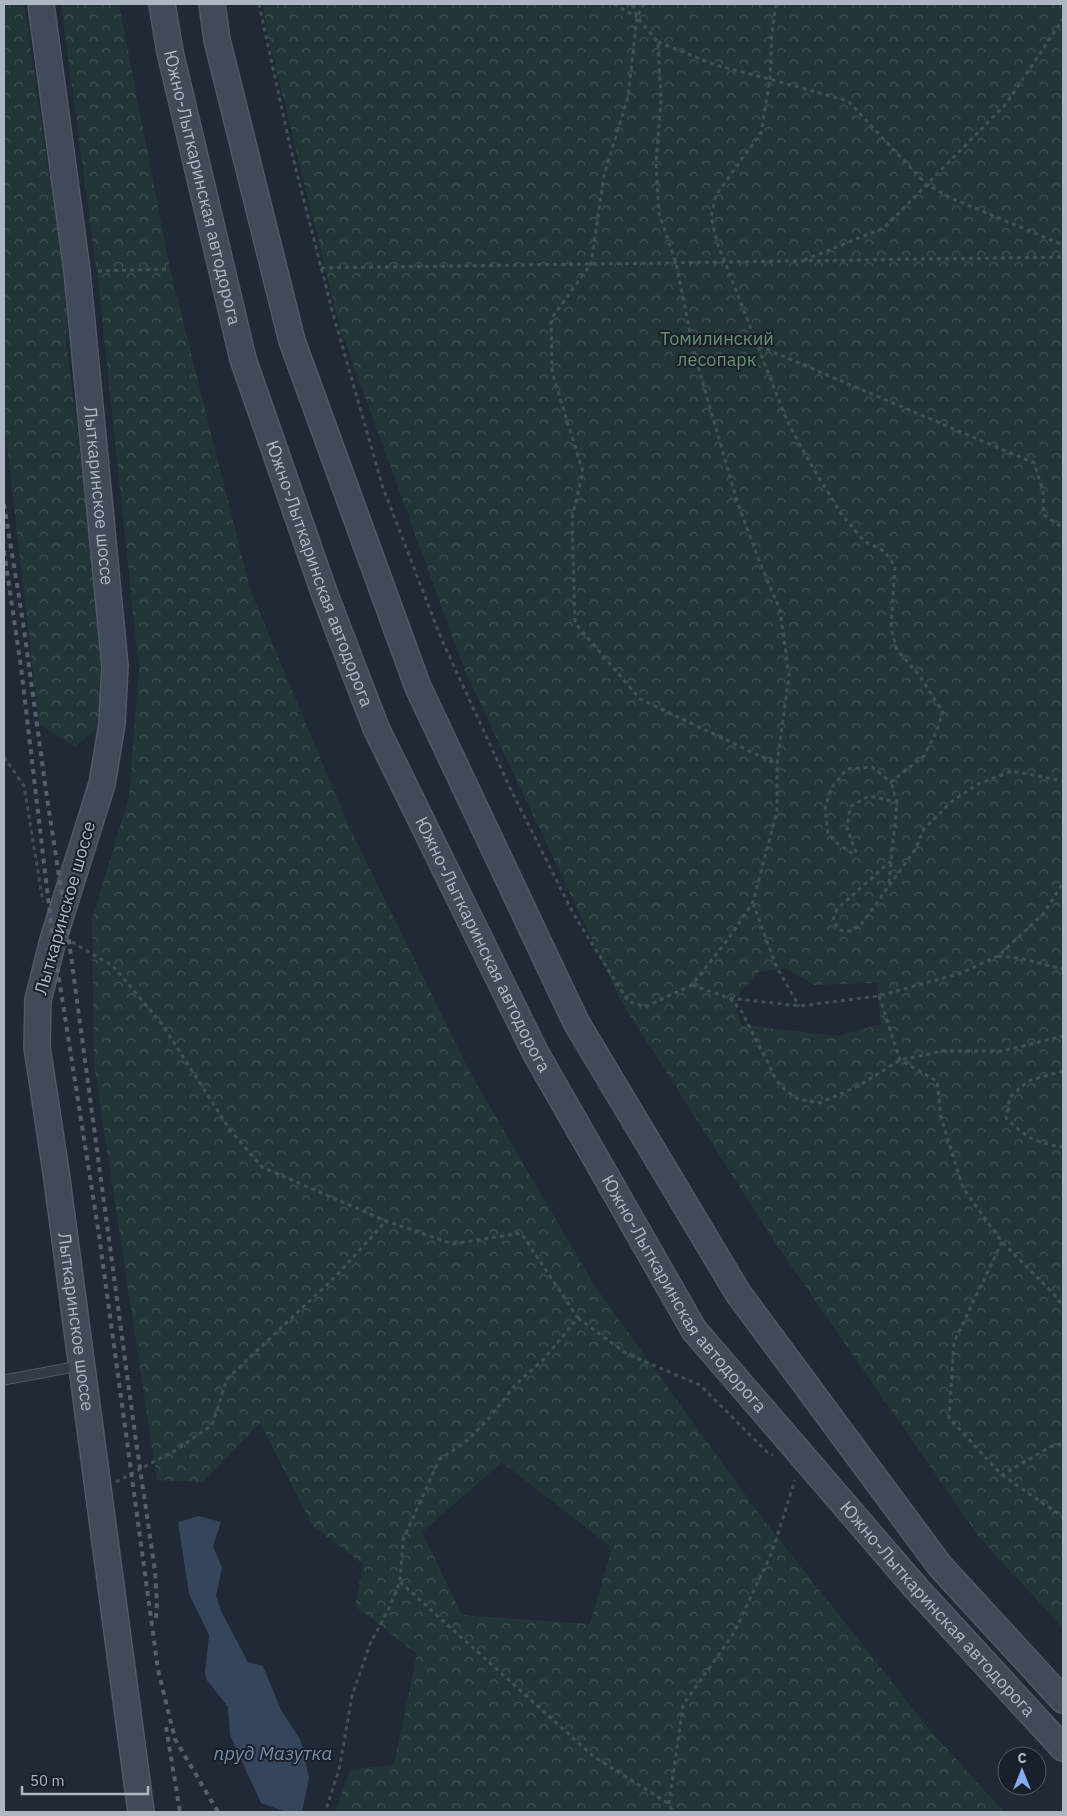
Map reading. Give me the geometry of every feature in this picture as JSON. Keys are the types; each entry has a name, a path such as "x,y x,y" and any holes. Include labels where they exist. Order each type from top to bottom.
{"main road":[{"name":"Лыткаринское шоссе","path":"41,4 77,271 116,666 112,724 102,784 55,933 38,1000 37,1047 56,1172 141,1812"},
{"name":"Южно-Лыткаринская автодорога","path":"162,4 170,52 243,358 322,585 376,728 534,1052 694,1330 916,1588 1063,1748"},
{"name":"Южно-Лыткаринская автодорога","path":"212,4 217,40 292,341 418,687 576,1022 738,1293 940,1566 1063,1700"}],"lane":[{"path":"4,1380 82,1365"}],"path":[{"path":"258,4 290,146 321,268 383,488 437,628 510,788 574,915 628,1001 645,1007 692,985 729,938 753,902 777,811 777,764 789,675 780,610 736,498 694,352 676,263 659,213 656,163 661,101 658,42"},
{"path":"614,4 637,17"},
{"path":"632,4 637,17 658,42 715,65 848,101 926,184 951,198 1063,245"},
{"path":"644,4 637,17 628,97 604,175 591,264 551,320 552,372 583,472 572,518 575,623 640,699 777,764"},
{"path":"776,4 772,32 770,79 761,133 716,195 711,216 717,242 787,421 842,515 864,541 884,550 895,566 891,628 897,650 919,675 943,712 936,732 924,756 891,782"},
{"path":"801,261 884,228 1006,104 1063,19"},
{"path":"321,268 1063,257"},
{"path":"77,271 170,270"},
{"path":"759,346 1034,463 1043,491 1044,515 1063,528"},
{"path":"4,757 24,786 44,908"},
{"path":"889,885 897,802 891,782 872,767 847,769 832,788 825,808 828,834 838,844 853,854 856,853 847,828 850,807 869,796 897,802"},
{"path":"891,861 837,909 833,920 839,930 850,931 860,926 915,850 924,829 950,803 978,784 1012,771 1063,781"},
{"path":"692,985 729,998 799,1006 879,996 961,973 998,956 1044,912 1063,883"},
{"path":"753,902 776,966 799,1006"},
{"path":"55,933 113,966 162,1024 230,1130 262,1167 386,1220 453,1244 521,1233 578,1318 627,1354 700,1385 767,1452 775,1455"},
{"path":"998,956 1019,958 1063,969"},
{"path":"879,996 900,1060 937,1081 941,1117 963,1188 1002,1242 1052,1292 1063,1306"},
{"path":"729,998 742,1012 777,1081 785,1090 798,1099 820,1103 860,1085 900,1060 943,1051 1003,1050 1063,1036"},
{"path":"1063,1071 1028,1081 1010,1097 1006,1118 1020,1132 1042,1143 1063,1147"},
{"path":"115,1482 176,1450 212,1425 227,1379 336,1276 386,1220"},
{"path":"1002,1242 954,1342 949,1418 1002,1475 1063,1517"},
{"path":"325,1812 339,1770 352,1696 370,1644 400,1582 403,1540 439,1460 468,1440 491,1416 516,1384 542,1361 578,1318"},
{"path":"1002,1475 1050,1447 1063,1443"},
{"path":"669,1804 683,1705 734,1633 772,1552 797,1474"},
{"path":"400,1582 593,1756 669,1804 673,1812"}],"green space":[{"path":"4,4 24,4 68,303 66,338 106,669 97,728 75,747 39,724 4,419"},
{"path":"61,4 119,4 170,269 250,589 346,820 469,1071 594,1285 753,1506 929,1729 1004,1812 336,1812 350,1769 394,1765 417,1654 355,1606 363,1564 312,1525 260,1423 203,1482 157,1480 94,1064 92,920 129,796 139,668 99,289","holes":["502,1462 612,1548 590,1624 462,1615 422,1532"]},
{"name":"Томилинский лесопарк","path":"263,4 1063,4 1063,1628 979,1537 776,1244 621,1001 465,671 340,328 267,32","holes":["785,968 814,985 877,983 881,1024 838,1036 741,1025 734,999 759,972"]}],"water":[{"name":"пруд Мазутка","path":"199,1516 221,1522 213,1546 222,1568 216,1596 222,1613 248,1662 263,1666 281,1710 301,1741 309,1778 302,1812 286,1812 261,1803 230,1735 228,1707 206,1679 209,1635 189,1594 178,1522"}],"railway":[{"path":"4,504 69,941 155,1571 156,1618"},
{"path":"4,551 21,667 53,940 99,1235 158,1670 175,1739 218,1812"},
{"path":"166,1727 180,1812"}]}
